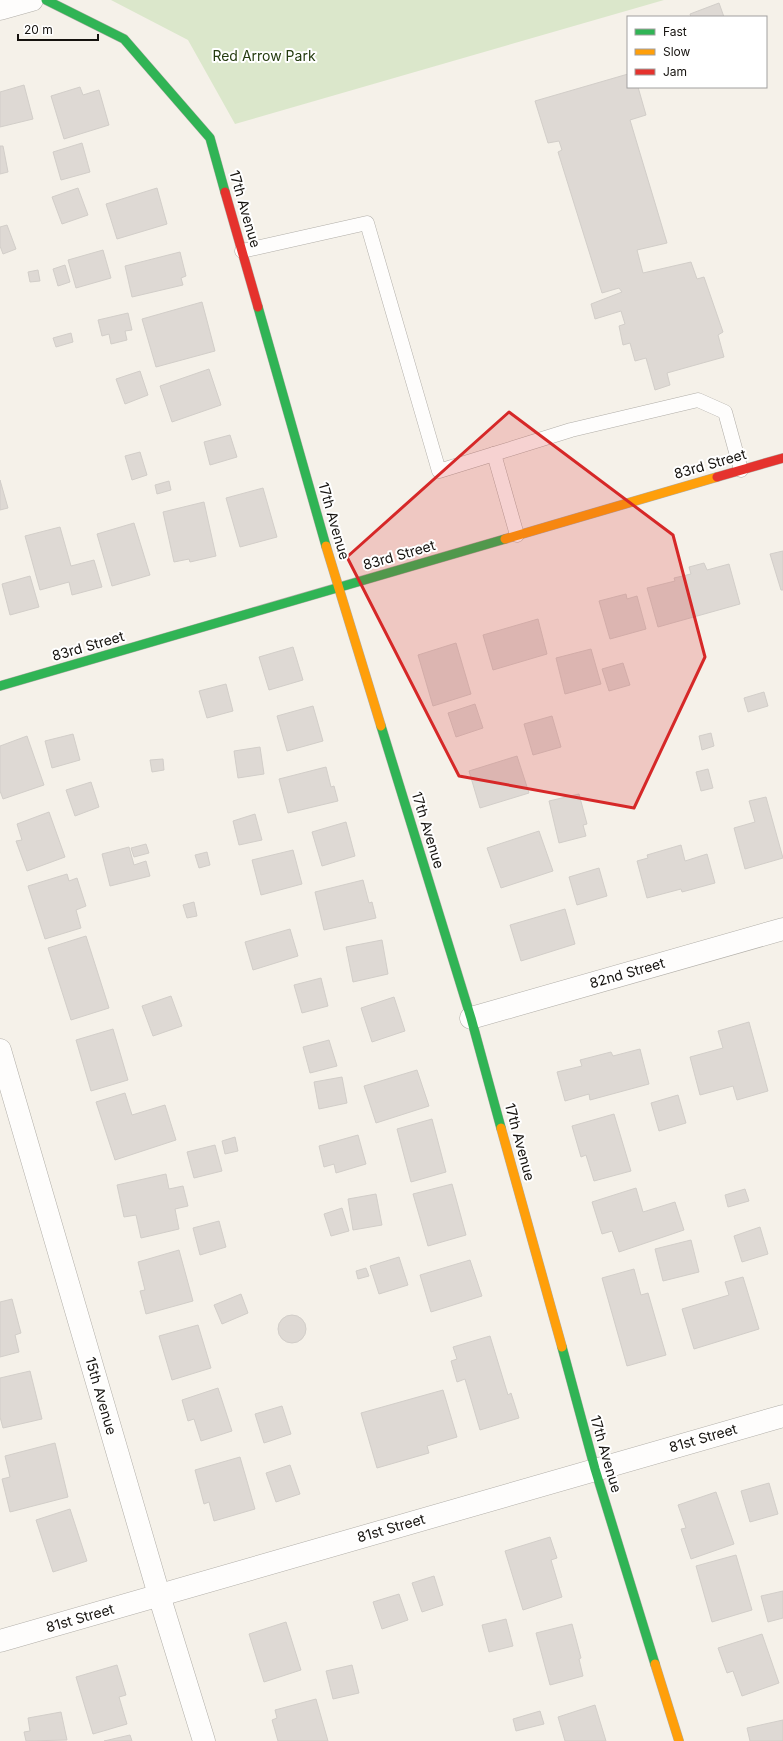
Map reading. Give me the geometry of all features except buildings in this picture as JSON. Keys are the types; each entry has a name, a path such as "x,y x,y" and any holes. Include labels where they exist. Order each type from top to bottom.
{"street":[{"path":"0,9 32,0"},
{"name":"17th Avenue","path":"46,0 124,39 210,138 338,587 471,1018 595,1469 679,1741"},
{"name":"83rd Street","path":"0,686 783,458"},
{"name":"82nd Street","path":"471,1018 783,929"},
{"name":"15th Avenue","path":"0,1050 159,1595 204,1741"},
{"name":"81st Street","path":"0,1641 783,1416"}],"lane":[{"path":"242,251 367,223 439,470 571,430 698,400 725,412 741,470"},
{"path":"494,454 517,535"}],"highlighted area":[{"path":"509,412 673,535 705,657 634,808 459,776 347,557"}],"green space":[{"name":"Red Arrow Park","path":"111,0 664,0 235,124 188,40"}],"traffic: fast":[{"path":"46,0 124,39 210,138 225,192"},
{"path":"258,307 326,546"},
{"path":"0,686 505,539"},
{"path":"381,726 471,1018 501,1128"},
{"path":"562,1347 595,1469 655,1664"}],"traffic: slow":[{"path":"505,539 717,477"},
{"path":"326,546 381,726"},
{"path":"501,1128 562,1347"},
{"path":"655,1664 679,1741"}],"traffic: jam":[{"path":"225,192 258,307"},
{"path":"717,477 783,458"}]}
